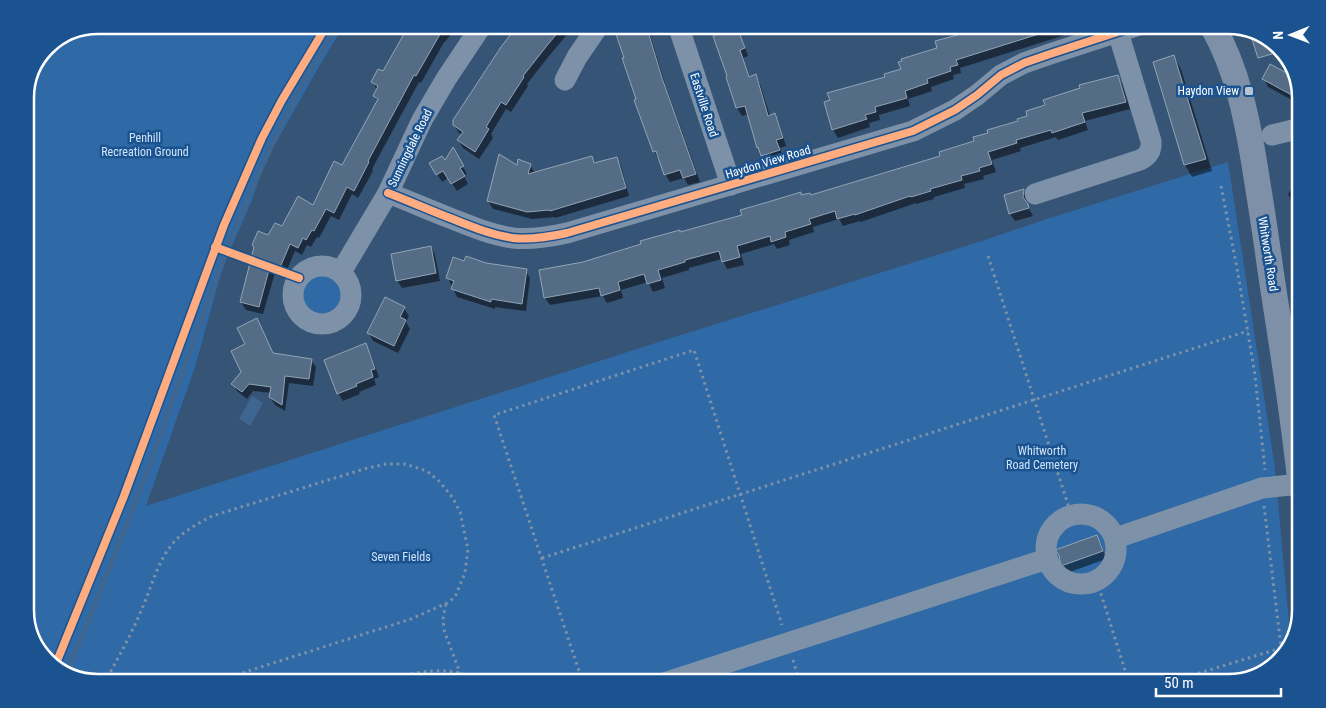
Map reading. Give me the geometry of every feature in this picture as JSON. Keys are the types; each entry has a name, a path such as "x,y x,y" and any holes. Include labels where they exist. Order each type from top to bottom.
{"main road":[{"name":"Whitworth Road","path":"1217,34 1234,74 1244,108 1292,405"}],"street":[{"name":"Sunningdale Road","path":"341,272 388,193 422,120 476,34"},
{"path":"565,80 592,34"},
{"name":"Eastville Road","path":"681,34 731,185"},
{"name":"Haydon View Road","path":"388,193 479,229 513,238 548,237 567,233 913,131 955,110 978,95 1001,76 1024,63 1112,34"},
{"path":"1035,194 1140,160 1149,154 1151,141 1119,34"},
{"path":"1272,135 1292,130"},
{"path":"1116,538 1265,488 1292,485"},
{"path":"1072,514 1093,515 1103,520 1111,528 1116,538 1117,550 1115,561 1110,571 1092,583 1080,584 1060,577 1052,569 1047,559 1048,537 1053,527 1061,519 1072,514"},
{"path":"692,674 1047,559"}],"path":[{"path":"1221,186 1255,375 1282,645"},
{"path":"988,256 1072,514"},
{"path":"542,558 1248,331"},
{"path":"580,674 494,415 694,350 797,674"},
{"path":"109,674 127,641 144,605 158,567 168,549 197,523 212,516 364,469 386,464 416,466 427,470 440,481 460,512 468,549 465,572 454,597 447,603 411,619 238,674"},
{"path":"1097,581 1126,674"},
{"path":"409,674 443,671 460,673 444,630 443,619 447,603"},
{"path":"1197,674 1278,649"}],"green space":[{"name":"Whitworth Road Cemetery","path":"89,34 339,34 266,160 252,200 219,280 195,367 146,506 1228,162 1275,468 1290,629 1286,639 1267,661 1260,666 1237,674 98,674 77,671 62,663 45,646 37,631 34,614 34,94 36,81 40,69 56,50 66,42"},
{"path":"326,275 334,278 340,284 343,296 340,308 334,314 318,317 310,314 304,308 301,292 304,284 310,278"}],"shaded area":[{"path":"252,396 263,403 250,426 239,419"}],"building":[{"path":"404,34 441,34 416,76 414,75 354,191 347,187 334,213 326,209 314,231 312,230 306,240 303,238 298,248 290,244 279,270 270,266 259,307 240,302 254,247 252,245 258,231 268,235 275,223 282,226 298,196 313,205 334,161 342,165 378,99 373,96 378,86 371,82 378,69 383,71"},
{"path":"511,34 557,34 523,76 506,105 501,102 486,127 489,129 475,152 457,140 463,132 453,125 453,120"},
{"path":"616,34 649,34 696,174 683,178 680,170 664,175 656,151 653,152 634,100 636,99 622,58 624,58"},
{"path":"718,34 740,34 745,48 740,50 749,77 756,74 768,116 775,113 783,138 776,140 780,150 761,156 745,106 736,108 713,36"},
{"path":"961,34 1039,34 956,60 958,65 950,67 951,71 927,79 928,83 905,91 907,98 875,107 876,112 865,115 867,119 832,130 824,102 830,100 827,93 885,77 884,74 901,69 898,62 902,61 901,59 937,48 935,41"},
{"path":"1252,38 1266,47 1266,56 1258,58"},
{"path":"1174,55 1206,159 1184,165 1153,62"},
{"path":"1270,64 1288,74 1292,95 1262,79"},
{"path":"1118,75 1126,102 1082,113 1085,122 1052,133 1051,130 1016,140 1017,143 988,152 992,164 979,168 980,171 961,176 962,180 855,215 837,219 835,211 809,219 811,224 785,232 786,237 771,242 770,236 737,246 740,257 722,262 719,251 685,260 685,262 658,270 661,280 647,284 644,274 618,282 620,290 601,296 599,288 544,298 539,270 583,262 641,244 640,241 742,215 740,210 801,192 801,195 810,193 811,195 940,156 939,152 974,141 973,137 988,133 987,130 1018,121 1017,119 1027,116 1026,111 1045,105 1043,100 1080,88 1079,85"},
{"path":"453,147 464,166 460,168 465,176 451,184 443,171 436,175 429,163 442,156 445,160"},
{"path":"499,154 517,165 518,159 531,164 528,174 592,156 594,163 617,157 626,188 550,211 527,212 487,201"},
{"path":"1024,189 1023,197 1029,208 1009,214 1004,195"},
{"path":"431,246 436,273 396,281 391,254"},
{"path":"466,256 486,263 527,269 522,304 491,299 491,302 451,289 454,281 446,278 453,257 464,261"},
{"path":"385,297 405,307 400,317 406,320 394,346 367,333"},
{"path":"257,318 273,353 312,359 309,379 285,376 282,405 269,397 271,387 249,384 242,392 231,384 241,372 231,351 245,344 237,328"},
{"path":"366,343 375,369 371,370 373,377 337,394 324,360"},
{"path":"1097,535 1103,551 1061,566 1059,555 1055,550"}],"waterway":[{"path":"68,668 148,470 229,243 280,128 301,87 333,34"}],"cycle path":[{"path":"58,659 124,496 224,225 262,138 282,100 322,34"},
{"path":"388,193 473,227 505,237 520,239 567,233 913,131 955,110 1001,75 1024,63 1111,34"},
{"path":"215,247 299,278"}],"place":[{"name":"Haydon View","path":"1249,91"}],"park label":[{"name":"Penhill Recreation Ground","path":"145,145"},
{"name":"Seven Fields","path":"401,557"}]}
